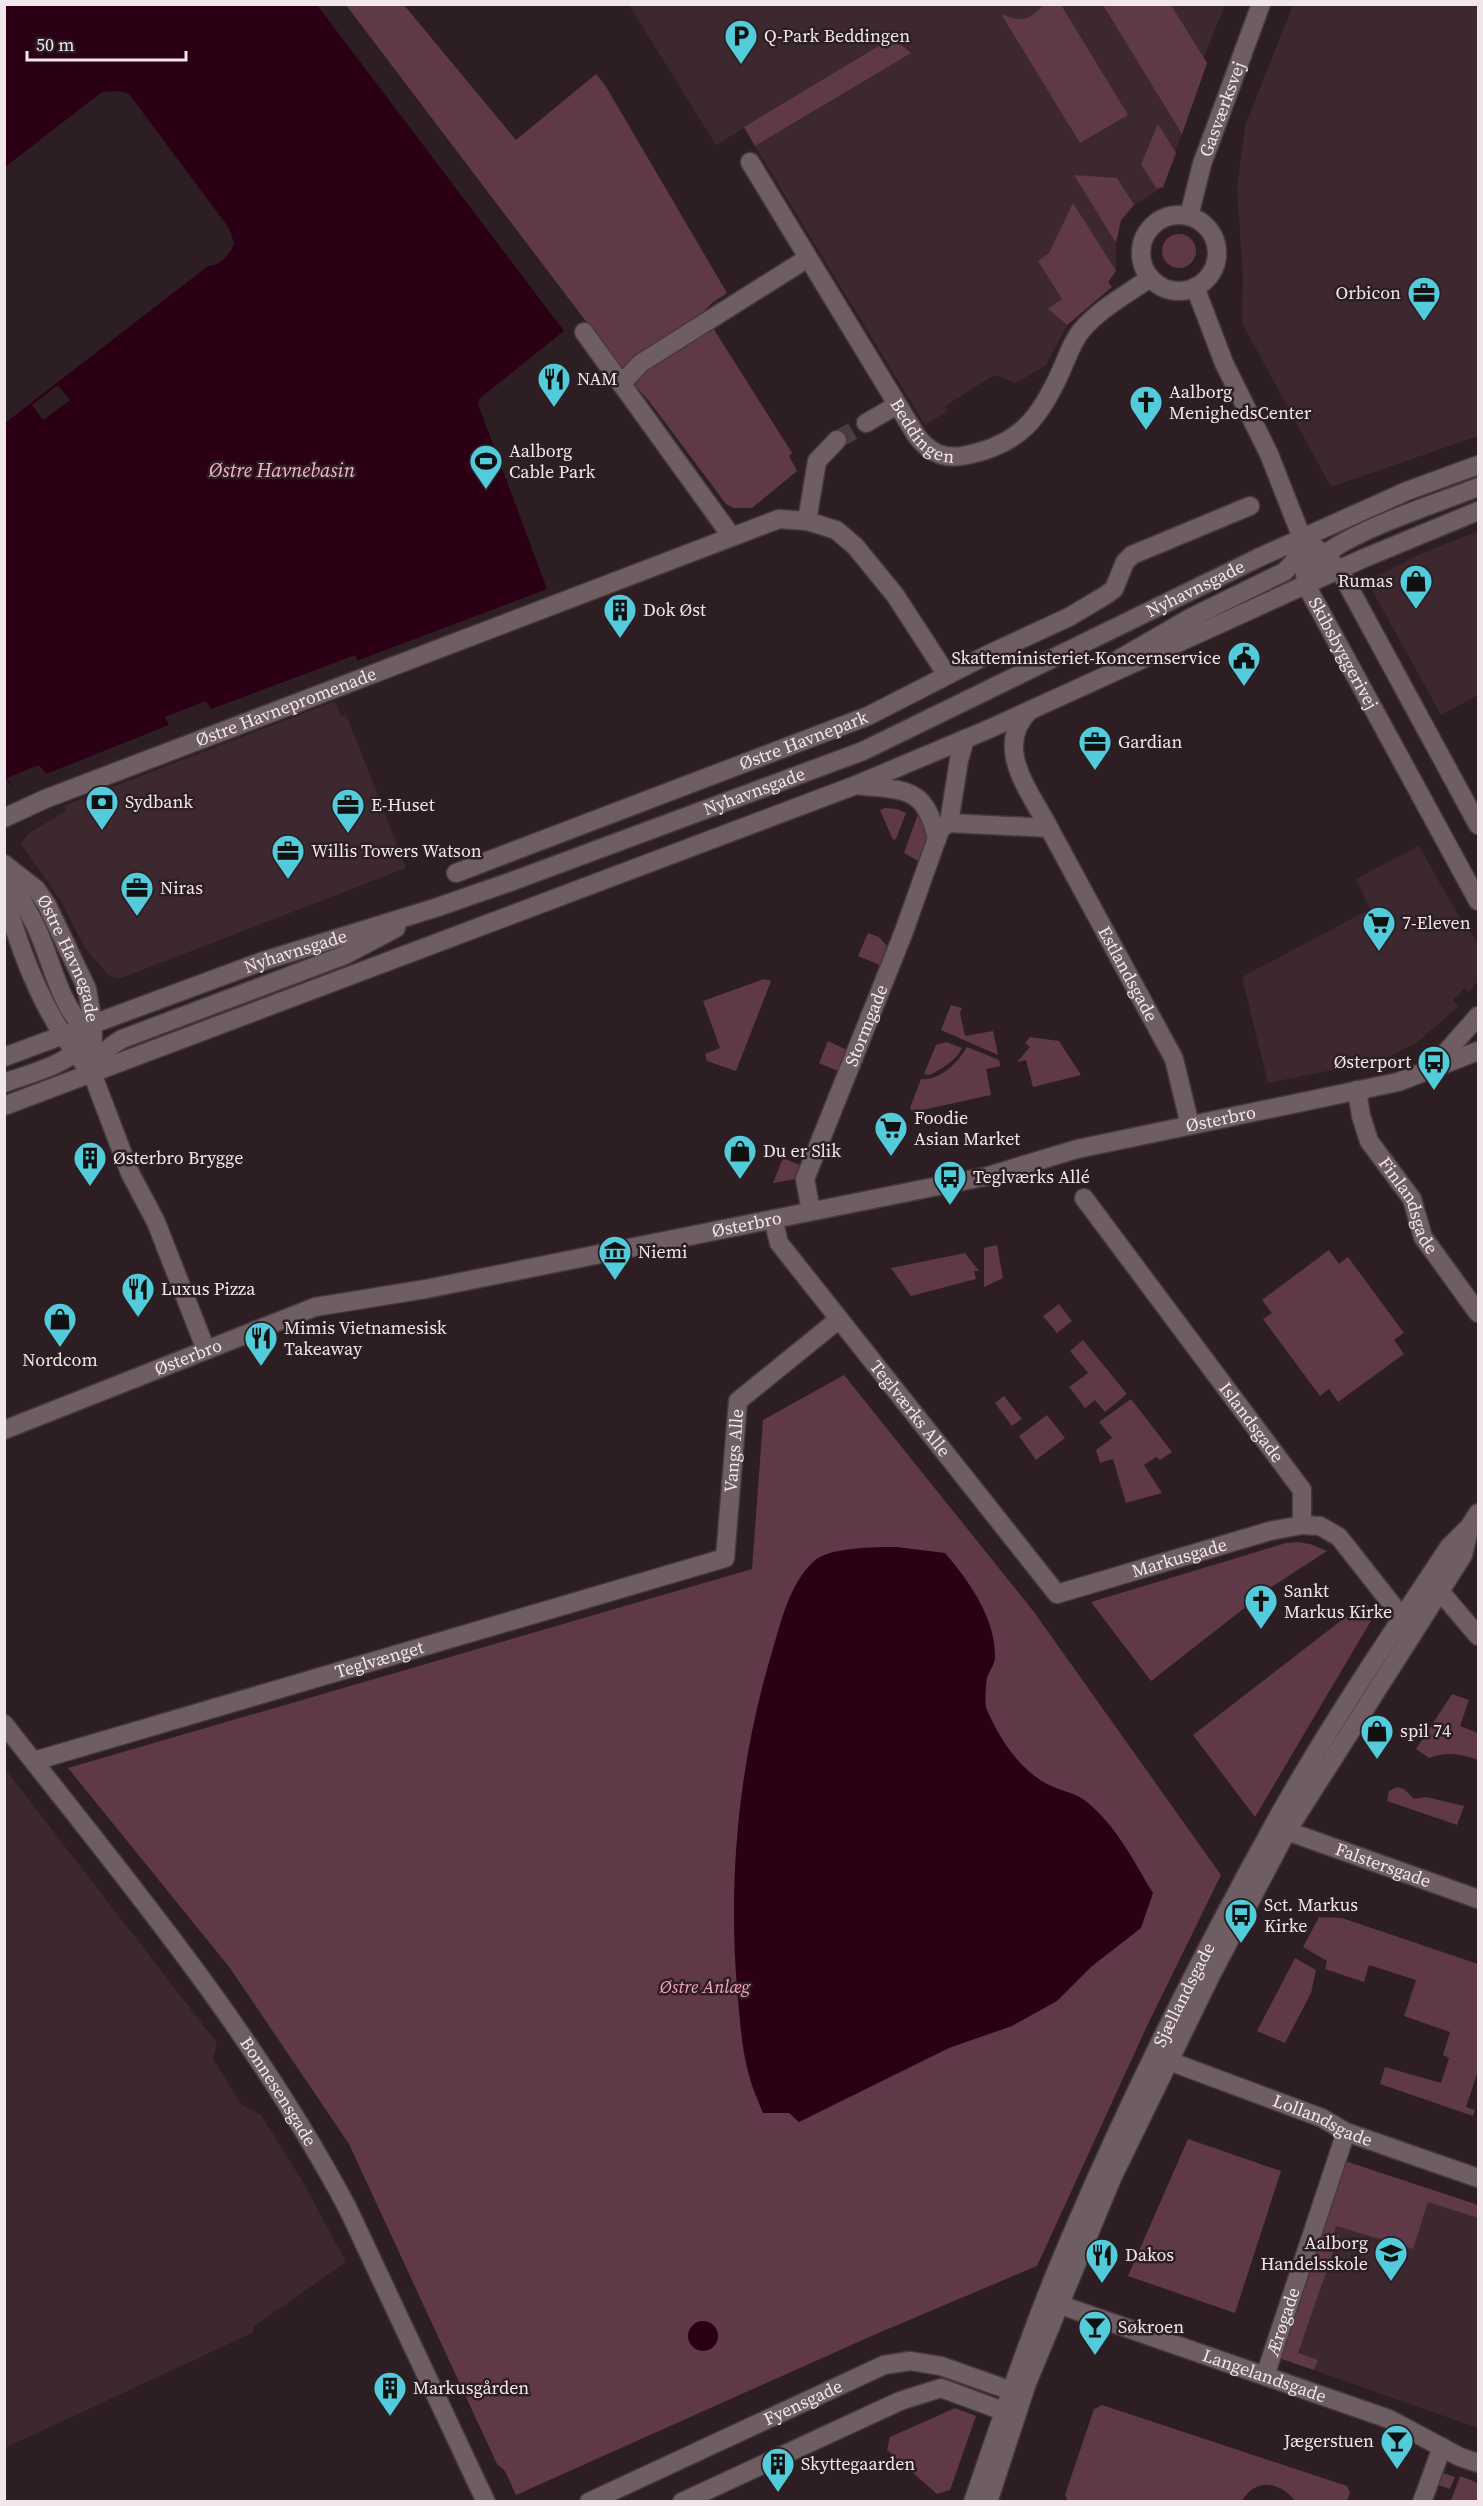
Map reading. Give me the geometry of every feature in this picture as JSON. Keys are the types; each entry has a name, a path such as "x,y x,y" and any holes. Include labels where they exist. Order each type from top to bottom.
{"street":[{"name":"Gasværksvej","path":"1189,216 1202,164 1261,4"},
{"name":"Beddingen","path":"750,162 922,443 937,454 946,457 965,456 1013,438 1030,424 1048,399 1080,332 1113,303 1150,278"},
{"path":"1168,216 1189,216 1201,222 1210,231 1216,242 1217,255 1214,268 1207,279 1185,291 1172,291 1160,286 1150,278 1143,267 1141,254 1143,241 1149,229 1159,220 1168,216"},
{"path":"621,384 641,363 808,258"},
{"path":"1028,711 1190,618 1284,572 1294,562 1302,538 1269,454 1216,343 1195,287"},
{"path":"584,332 732,537 778,519 807,521 836,530 855,546 895,595 947,675 1069,617 1114,590 1125,562 1132,555 1250,506"},
{"path":"866,423 897,405"},
{"path":"807,521 817,461 837,440"},
{"name":"Nyhavnsgade","path":"4,1057 62,1035 89,1030 263,961 435,908 666,826 863,751 1239,566 1407,491 1479,465"},
{"path":"1306,585 1314,563 1324,554 1353,538 1479,487"},
{"name":"Nyhavnsgade","path":"4,1106 856,785 1028,711 1417,535 1479,511"},
{"name":"Østre Havnepromenade","path":"4,818 45,799 732,537"},
{"name":"Skibsbyggerivej","path":"1302,538 1324,554 1339,570 1479,825"},
{"name":"Skibsbyggerivej","path":"1302,538 1306,585 1479,901"},
{"name":"Østre Havnepark","path":"456,873 858,720 947,675"},
{"name":"Estlandsgade","path":"1028,711 1015,734 1013,756 1049,828 1174,1059 1190,1125"},
{"name":"Stormgade","path":"811,1211 805,1179 903,934 937,839 942,828 949,823 957,771 965,739"},
{"path":"856,785 901,791 920,798 926,806 937,839"},
{"path":"949,823 1049,828"},
{"name":"Østre Havnegade","path":"4,864 36,889 53,916 87,989 92,1072 130,1173 156,1222 206,1350"},
{"name":"Østre Havnegade","path":"4,872 30,914 72,1013 89,1030"},
{"name":"Østre Havnegade","path":"4,894 11,918 45,1004 75,1054 92,1072"},
{"path":"92,1072 101,1055 122,1039 345,955 435,908"},
{"name":"Østerbro","path":"1429,1070 1479,1016"},
{"path":"4,1083 56,1064 75,1054 89,1030 109,1047 129,1055 139,1055"},
{"name":"Østerbro","path":"4,1430 315,1307 426,1289 988,1176 1077,1149 1398,1082 1479,1051"},
{"name":"Finlandsgade","path":"1357,1090 1361,1116 1370,1142 1412,1199 1423,1238 1479,1313"},
{"name":"Islandsgade","path":"1084,1198 1302,1490 1302,1525"},
{"name":"Teglværks Alle","path":"773,1219 779,1243 1057,1594"},
{"name":"Vangs Alle","path":"725,1558 738,1401 838,1320"},
{"name":"Sjællandsgade","path":"1053,2302 1072,2235 1197,1967 1284,1808 1345,1706 1408,1625 1440,1590 1463,1555 1474,1519"},
{"name":"Sjællandsgade","path":"973,2502 1053,2302 1168,2061 1287,1831 1408,1625 1449,1546 1474,1519"},
{"path":"1302,1525 1320,1526 1339,1537 1408,1625"},
{"name":"Markusgade","path":"1057,1594 1270,1531 1302,1525"},
{"name":"Teglvænget","path":"40,1759 725,1558"},
{"path":"1440,1590 1479,1636"},
{"name":"Bonnesensgade","path":"4,1724 40,1759 225,2009 326,2168 353,2219 486,2502"},
{"name":"Falstersgade","path":"1287,1831 1479,1899"},
{"name":"Lollandsgade","path":"1168,2061 1322,2118 1346,2132 1479,2178"},
{"name":"Ærøgade","path":"1264,2376 1346,2132"},
{"name":"Langelandsgade","path":"1053,2302 1389,2419 1460,2457 1479,2463"},
{"name":"Fyensgade","path":"589,2502 884,2365 910,2361 941,2366 1017,2393"},
{"path":"682,2502 900,2401 941,2388 1010,2413"},
{"name":"Sjællandsgade","path":"988,2502 1010,2413"},
{"path":"1422,2502 1442,2447"}],"shaded area":[{"path":"629,5 1225,5 1204,57 1207,63 1163,187 1134,205 1121,221 1116,243 1116,271 1108,282 1112,287 1067,325 1046,365 1016,383 994,375 945,406 948,411 925,425 744,128 716,145"},
{"path":"1293,5 1478,5 1478,436 1331,487 1242,323 1243,277 1237,189 1245,126"},
{"path":"1478,531 1478,695 1441,715 1367,581 1420,554"},
{"path":"335,701 341,716 346,714 406,868 124,977 117,978 108,975 85,948 61,901 21,844 29,833 66,811 64,806 66,805"},
{"path":"1419,846 1457,913 1478,943 1477,982 1469,992 1465,988 1453,1000 1459,1006 1436,1026 1416,1043 1392,1055 1373,1062 1268,1083 1242,977 1370,909 1356,879"},
{"path":"5,1769 217,2043 213,2059 242,2105 261,2115 303,2182 346,2262 253,2327 254,2332 5,2448"},
{"name":"Aalborg Handelsskole","path":"1345,2161 1478,2205 1478,2428 1279,2358"}],"green space":[{"path":"346,5 404,5 516,140 596,74 605,85 727,293 703,312 792,453 789,456 797,471 752,508 734,508 726,504 649,401 611,358 588,324"},
{"path":"1043,5 1061,5 1128,115 1080,143 1001,14 1024,19 1033,15"},
{"path":"1103,5 1171,5 1207,63 1182,134"},
{"path":"892,38 911,53 755,146 744,127"},
{"path":"1158,124 1176,153 1163,187 1156,188 1141,164"},
{"path":"1074,175 1117,178 1134,205 1121,220 1116,243"},
{"path":"1073,203 1116,271 1108,282 1112,287 1067,325 1048,309 1062,299 1038,261 1049,253"},
{"path":"1179,234 1191,239 1196,251 1191,263 1179,268 1167,263 1162,251 1167,239"},
{"path":"897,809 906,813 896,839 893,840 880,810"},
{"path":"918,814 927,831 927,844 922,863 904,853"},
{"path":"868,933 879,937 887,946 880,965 858,956"},
{"path":"764,979 771,981 736,1071 707,1061 705,1054 720,1048 703,1001"},
{"path":"951,1005 962,1008 960,1013 965,1036 993,1031 998,1055 941,1030"},
{"path":"1030,1037 1059,1041 1081,1075 1033,1087 1026,1060 1017,1062 1030,1047 1025,1043"},
{"path":"828,1041 847,1050 838,1071 819,1063"},
{"path":"946,1042 962,1048 948,1064 930,1075 924,1074 936,1045"},
{"path":"967,1047 999,1060 1000,1066 986,1069 991,1095 913,1112 910,1108 921,1079 935,1077 947,1070 959,1059"},
{"path":"783,1158 802,1166 796,1179 773,1183"},
{"path":"997,1245 1003,1278 984,1287 984,1248"},
{"path":"1329,1250 1339,1264 1348,1257 1404,1333 1394,1340 1404,1354 1338,1402 1329,1389 1320,1396 1263,1319 1272,1313 1262,1300"},
{"path":"965,1253 979,1271 974,1271 976,1279 911,1296 891,1268"},
{"path":"1059,1304 1072,1321 1057,1333 1043,1316"},
{"path":"1083,1340 1127,1394 1105,1412 1095,1400 1085,1408 1069,1387 1088,1373 1070,1351"},
{"name":"Østre Anlæg","path":"844,1375 1034,1612 1221,1875 1147,2026 1037,2266 876,2334 516,2495 505,2471 497,2464 349,2144 230,1968 68,1768 752,1569 763,1420"},
{"path":"1004,1396 1022,1419 1012,1426 995,1403"},
{"path":"1131,1399 1172,1452 1160,1460 1156,1457 1144,1465 1162,1493 1126,1503 1113,1459 1100,1463 1096,1450 1112,1438 1099,1422"},
{"path":"1047,1415 1065,1438 1036,1460 1019,1436"},
{"path":"1298,1542 1327,1551 1270,1588 1151,1681 1091,1602 1286,1543"},
{"path":"1365,1602 1375,1614 1255,1817 1193,1735"},
{"path":"1452,1694 1469,1700 1460,1726 1478,1733 1478,1760 1454,1754 1429,1758 1416,1749"},
{"path":"1397,1787 1404,1789 1414,1799 1426,1797 1464,1806 1457,1825 1387,1801 1389,1791"},
{"path":"1319,1917 1342,1918 1478,1964 1478,2071 1466,2107 1475,2110 1473,2116 1380,2084 1385,2067 1441,2083 1449,2058 1443,2055 1450,2032 1404,2016 1416,1980 1369,1965 1364,1982 1325,1969 1327,1961 1303,1947"},
{"path":"1295,1958 1316,1970 1311,1993 1285,2043 1257,2031"},
{"path":"1188,2139 1281,2171 1235,2313 1128,2276"},
{"path":"1345,2161 1478,2205 1478,2218 1428,2202 1413,2249 1336,2226 1334,2234 1339,2235 1298,2353 1318,2360 1314,2370 1279,2358"},
{"path":"1102,2405 1347,2486 1350,2493 1347,2501 1295,2501 1275,2486 1261,2485 1248,2493 1242,2501 1068,2501 1065,2495 1094,2409"},
{"path":"955,2408 976,2416 950,2490 937,2494 887,2450 890,2437"},
{"path":"1440,2472 1455,2477 1450,2489 1435,2484"},
{"path":"1460,2476 1478,2483 1478,2501 1451,2501"}],"water":[{"name":"Østre Havnebasin","path":"5,5 317,5 564,331 479,399 478,404 547,589 15,790 4,776 5,423 208,266 221,262 228,255 234,243 229,228 129,94 119,91 102,92 5,167"},
{"path":"896,1547 945,1553 972,1588 986,1615 994,1643 995,1657 987,1678 986,1703 998,1732 1029,1772 1049,1785 1083,1799 1098,1812 1124,1844 1153,1893 1141,1928 1092,1966 1057,2001 1012,2026 949,2048 799,2122 789,2113 763,2113 746,2064 741,2032 735,1946 735,1861 751,1735 783,1616 792,1593 805,1571 813,1562 829,1553 852,1549"},
{"path":"703,2321 714,2325 718,2336 714,2347 703,2351 692,2347 688,2336 692,2325"}],"pier":[{"path":"58,385 70,400 43,420 32,405"},
{"path":"355,655 358,661 15,790 7,778 39,765 46,774 169,725 165,717 206,701 211,709"}],"tunnel":[{"path":"837,440 866,423"}],"place":[{"name":"Q-Park Beddingen","path":"741,65"},
{"name":"Orbicon","path":"1424,322"},
{"name":"NAM","path":"554,408"},
{"name":"Aalborg MenighedsCenter","path":"1146,431"},
{"name":"Aalborg Cable Park","path":"486,490"},
{"name":"Rumas","path":"1416,610"},
{"name":"Dok Øst","path":"620,639"},
{"name":"Skatteministeriet-Koncernservice","path":"1244,687"},
{"name":"Gardian","path":"1095,771"},
{"name":"Sydbank","path":"102,831"},
{"name":"E-Huset","path":"348,834"},
{"name":"Willis Towers Watson","path":"288,880"},
{"name":"Niras","path":"137,917"},
{"name":"7-Eleven","path":"1379,952"},
{"name":"Østerport","path":"1434,1091"},
{"name":"Foodie Asian Market","path":"891,1157"},
{"name":"Du er Slik","path":"740,1180"},
{"name":"Østerbro Brygge","path":"90,1187"},
{"name":"Teglværks Allé","path":"950,1206"},
{"name":"Niemi","path":"615,1281"},
{"name":"Luxus Pizza","path":"138,1318"},
{"name":"Nordcom","path":"60,1348"},
{"name":"Mimis Vietnamesisk Takeaway","path":"261,1367"},
{"name":"Sankt Markus Kirke","path":"1261,1630"},
{"name":"spil 74","path":"1377,1760"},
{"name":"Sct. Markus Kirke","path":"1241,1944"},
{"name":"Aalborg Handelsskole","path":"1391,2282"},
{"name":"Dakos","path":"1102,2284"},
{"name":"Søkroen","path":"1095,2356"},
{"name":"Markusgården","path":"390,2417"},
{"name":"Jægerstuen","path":"1397,2470"},
{"name":"Skyttegaarden","path":"778,2493"}]}
